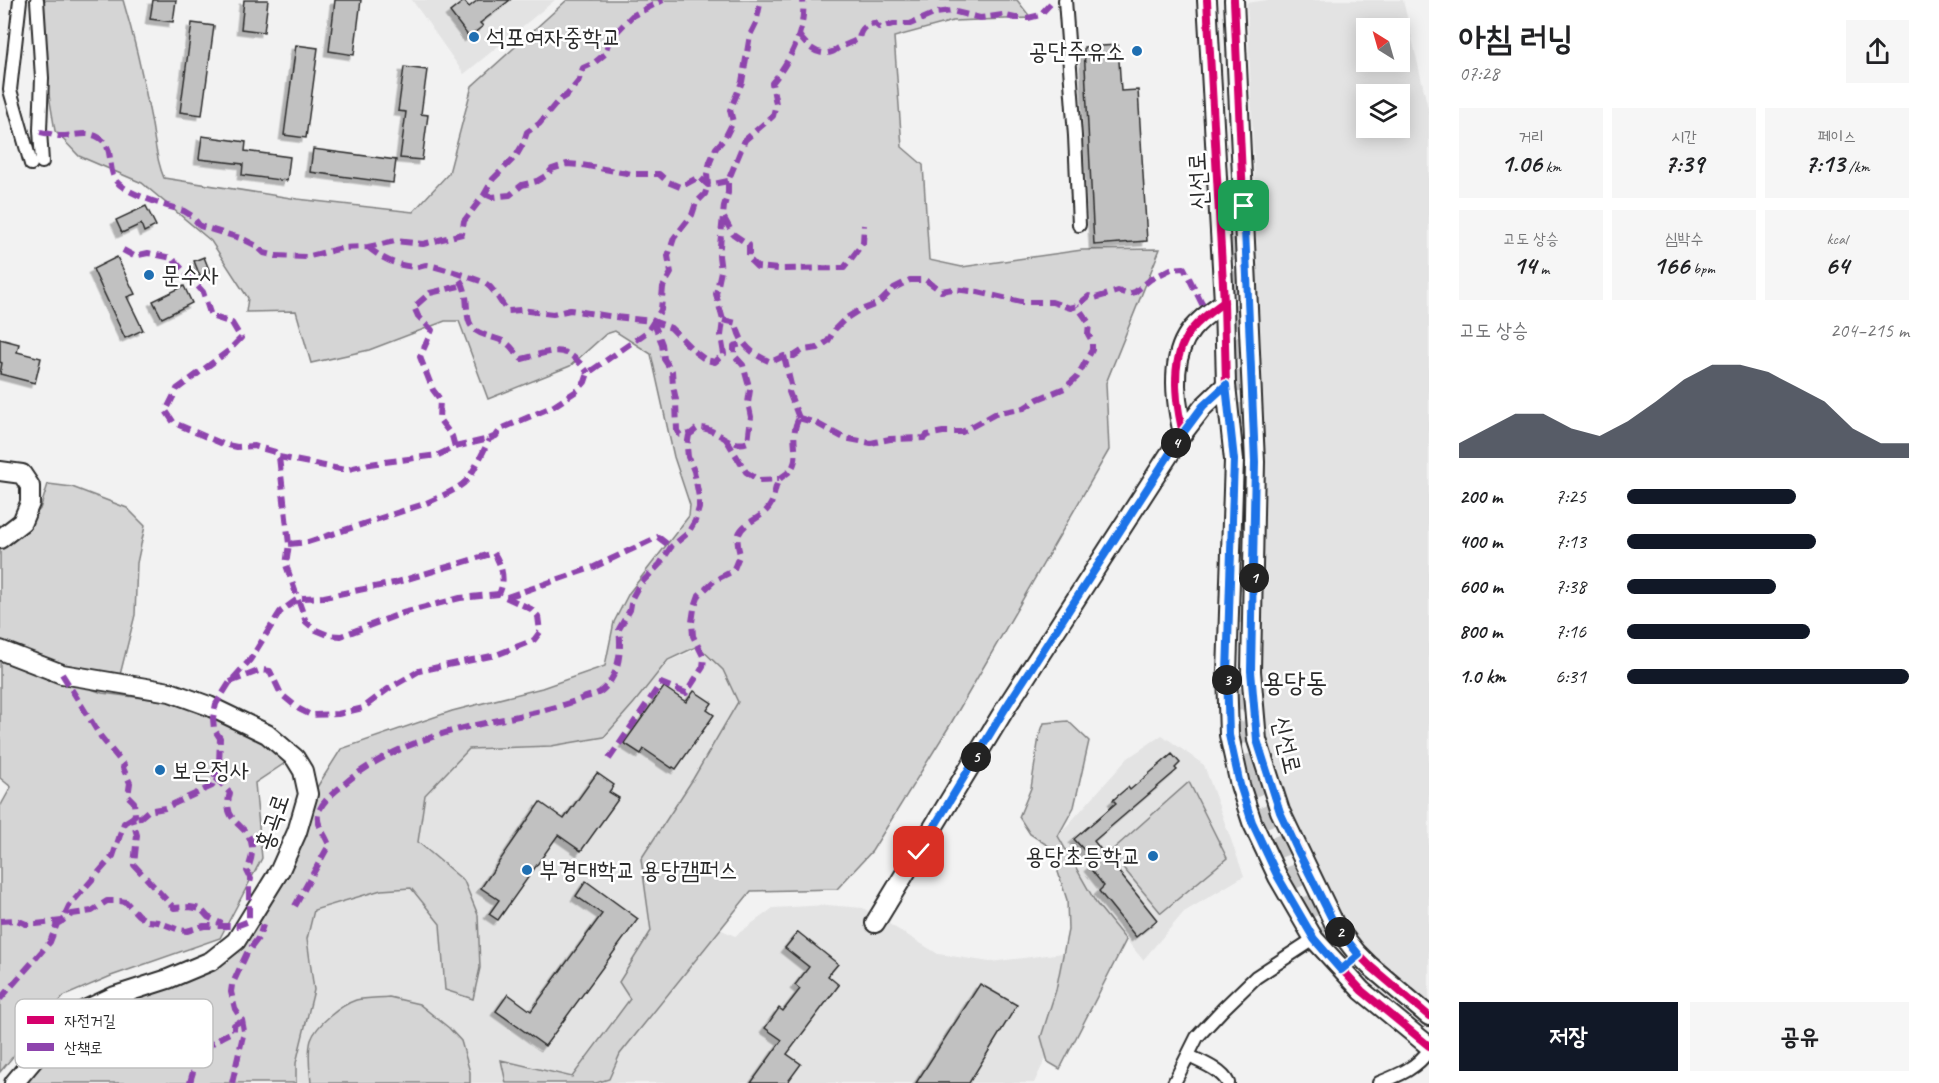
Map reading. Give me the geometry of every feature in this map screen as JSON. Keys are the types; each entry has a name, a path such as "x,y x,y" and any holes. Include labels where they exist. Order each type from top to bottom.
{"main road":[{"name":"신선로","path":"1207,0 1224,302 1226,385 1234,460 1227,673 1229,735 1240,785 1252,822 1278,877 1314,939 1341,970 1429,1048"},
{"name":"신선로","path":"1234,0 1255,462 1251,671 1257,740 1280,812 1335,925 1359,955 1429,1016"},
{"path":"1183,433 1176,386 1184,340 1207,314 1224,302"},
{"path":"875,923 1005,709 1183,433 1203,406 1226,385"},
{"path":"0,471 22,474 30,486 30,503 22,522 0,539"},
{"name":"홍곡로","path":"0,650 62,674 170,692 209,706 267,735 295,758 303,771 308,794 297,832 280,870 236,941 211,961 168,979 109,999"},
{"path":"1341,970 1359,955"},
{"name":"홍곡로","path":"14,1083 27,1068"}],"street":[{"path":"20,0 10,90 37,163 42,78 37,0"},
{"path":"1065,0 1079,225"},
{"path":"1174,1083 1197,1037 1224,1008 1256,977 1314,939"},
{"path":"1379,1083 1405,1073 1423,1059 1429,1048"},
{"path":"1189,1056 1212,1068 1226,1078 1228,1083"}],"shaded area":[{"path":"40,0 123,0 138,57 157,155 164,178 297,199 413,212 449,173 472,86 567,0 1017,0 1031,18 953,21 894,37 902,147 923,165 929,260 962,267 1082,250 1160,249 1106,383 1109,450 950,725 872,851 837,889 751,891 620,1054 609,1079 596,1083 506,1083 501,1060 572,1077 630,999 619,982 651,931 641,859 693,779 738,702 723,670 698,646 668,660 604,737 551,746 469,749 425,795 418,842 464,881 478,915 480,968 473,999 445,990 440,924 411,888 381,890 314,910 307,939 314,990 296,1063 296,1083 21,1083 33,1068 213,1068 213,999 123,999 216,965 314,792 341,749 452,711 542,688 605,666 614,622 629,593 689,516 690,505 674,457 651,354 615,331 606,334 570,366 488,399 459,321 445,321 369,350 311,363 296,311 246,312 248,298 211,241 142,183 79,156 55,131 45,72"},
{"name":"석포여자중학교","path":"412,0 555,0 464,74"},
{"path":"1267,0 1403,0 1407,18 1356,18 1356,72 1410,72 1410,30 1429,112 1429,1007 1377,967 1341,922 1289,830 1259,737 1256,210 1247,3"},
{"path":"48,484 72,487 127,508 145,526 137,563 135,615 120,675 64,667 0,643 0,548 40,509"},
{"name":"부경대학교 용당캠퍼스","path":"697,649 742,680 757,717 665,904 735,936 773,908 827,905 863,908 938,954 990,962 1071,952 1053,1043 1034,1083 288,1083 310,896 441,760 494,739 582,734 669,661"},
{"path":"0,654 102,693 183,703 247,730 288,761 255,783 262,858 220,938 111,976 61,999 15,999 15,1054 0,1072 0,807 11,787 0,778"},
{"path":"1068,721 1089,741 1074,807 1058,836 1096,903 1126,940 1060,1069 1048,1062 1041,1037 1056,990 1068,930 1067,900 1050,847 1030,834 1019,817 1031,788 1039,737 1044,723"},
{"name":"용당초등학교","path":"1162,735 1204,765 1244,876 1184,912 1143,960 1096,903 1058,836 1128,758"},
{"path":"1189,782 1227,858 1161,913 1110,852"},
{"path":"389,997 419,1004 449,1028 461,1041 470,1072 470,1083 311,1083 310,1045 314,1034 323,1022 336,1011 356,1000"}],"building":[{"path":"153,0 176,0 173,22 150,19"},
{"path":"244,0 268,0 264,32 241,29"},
{"path":"335,0 361,0 354,55 329,51"},
{"path":"478,0 510,0 480,23 483,26 469,37 450,12 464,1 469,7"},
{"path":"192,23 214,26 202,115 180,112"},
{"path":"296,45 318,48 306,138 284,135"},
{"path":"1118,45 1121,91 1138,90 1147,241 1094,245 1084,47"},
{"path":"404,67 427,70 421,114 428,115 422,160 400,158 406,112 398,111"},
{"path":"202,136 246,142 245,151 290,157 287,181 242,175 243,164 199,159"},
{"path":"313,149 396,160 393,183 310,172"},
{"path":"146,206 156,226 144,232 141,224 122,233 116,220"},
{"path":"117,257 135,294 127,297 143,330 125,338 93,269"},
{"path":"204,257 210,272 200,276 194,261"},
{"path":"184,286 192,303 162,318 153,301"},
{"path":"0,339 19,344 17,352 41,358 35,383 0,374 2,363 0,362"},
{"path":"664,687 686,702 694,691 712,703 707,710 714,715 676,769 644,749 641,754 624,743"},
{"path":"1172,754 1180,763 1175,768 1177,770 1094,841 1157,920 1136,937 1099,891 1104,886 1089,867 1095,862 1074,839 1116,803 1113,800 1128,787 1130,790"},
{"path":"597,773 614,785 609,792 619,798 581,851 558,835 498,920 489,914 499,900 481,888 540,802 564,819"},
{"path":"586,881 638,919 545,1046 496,1011 508,994 531,1011 602,914 576,896"},
{"path":"798,932 838,964 828,976 839,985 787,1054 801,1064 787,1083 751,1083 782,1040 765,1028 779,1008 783,1011 800,989 795,985 809,967 785,948"},
{"path":"980,984 1017,1005 969,1083 916,1083"}],"tunnel":[{"path":"1237,238 1244,634"},
{"path":"1245,688 1249,740 1262,791"},
{"path":"1246,777 1292,888"},
{"path":"1295,865 1321,920 1344,946"}],"marked path":[{"path":"40,132 59,136 87,134 96,136 106,145 113,175 121,186 147,199 184,211 192,216 200,226 243,239 257,246 264,253 276,256 306,257 342,248 368,247 395,241 423,244 462,234 464,221 493,179 516,156 527,132 539,124 559,100 567,95 578,82 583,68 605,54 609,40 632,16 663,0"},
{"path":"123,250 134,256 148,253 172,258 203,292 211,316 232,323 241,338 227,352 177,389 166,411 174,423 223,444 237,447 254,446 275,452 279,457 345,470 370,464 438,455 455,447 489,439 496,436 501,429 554,406 578,390 585,382 588,373 647,332 661,310 663,287 671,273 668,256 674,238 692,215 696,203 705,194 710,162 733,122 730,110 742,82 750,35 756,23 761,0"},
{"path":"368,247 395,263 416,267 432,266 485,283 508,311 521,310 553,314 570,310 653,321 671,328 695,352 706,360 715,362 724,354 721,336 723,320 716,294 721,271 719,256 728,181 745,140 773,116 776,104 772,83 796,44 802,22 803,0"},
{"path":"799,35 813,50 827,53 859,39 864,28 874,23 880,28 893,24 910,24 936,13 952,11 980,18 1003,15 1028,18 1040,15 1054,0"},
{"path":"485,194 492,197 510,195 522,185 537,181 552,169 567,164 632,174 659,174 668,182 680,187 699,177 708,185 728,181"},
{"path":"724,218 733,234 749,245 749,259 757,267 779,269 844,268 863,243 864,225"},
{"path":"723,320 736,323 740,337 748,347 771,362 784,356 794,356 803,350 818,348 828,341 845,319 879,303 894,288 910,280 926,280 941,291 953,289 978,292 1021,302 1052,302 1070,308 1077,306 1089,296 1095,298 1118,291 1128,294 1135,292 1151,279 1171,269 1184,268 1207,314"},
{"path":"460,280 465,290 469,321 476,331 504,342 522,359 558,351 566,353 580,363 588,373"},
{"path":"455,447 452,436 439,419 440,399 433,390 420,357 432,330 418,316 414,307 430,293 464,285"},
{"path":"799,418 816,423 844,438 871,443 890,439 924,438 927,435 943,432 962,432 995,414 1024,408 1038,399 1065,388 1077,377 1092,350 1092,341 1088,334 1089,323 1077,306"},
{"path":"653,321 662,344 664,359 672,371 677,431 680,435 702,428 736,443 748,442 751,417 748,403 750,390 743,365 734,355 734,346 742,344"},
{"path":"784,356 791,385 789,392 799,418"},
{"path":"609,759 661,683 686,693 703,667 704,658 693,636 692,622 699,595 715,580 733,571 740,554 738,543 742,529 766,511 771,504 778,481 792,468 795,457 795,432 799,418"},
{"path":"295,906 329,845 318,822 319,810 328,798 361,771 398,750 437,735 562,705 598,693 606,686 618,664 619,629 630,610 632,598 639,585 660,564 671,547 688,533 695,521 699,508 699,497 694,471 688,457 689,435"},
{"path":"289,544 308,542 424,504 452,491 469,478 489,439"},
{"path":"726,439 746,472 759,480 779,479"},
{"path":"230,682 261,670 270,671 281,694 299,709 311,715 338,714 363,708 388,689 419,671 496,655 534,640 540,632 538,616 531,609 499,594 460,598 403,613 341,636 328,635 316,630 306,622 286,565 289,544 279,457"},
{"path":"507,597 594,567 658,537 671,547"},
{"path":"0,999 50,942 57,924 62,921 69,906 113,856 124,823 132,818 141,817 148,811 165,808 212,786 219,764 220,738 214,729 213,718 216,704 230,682 250,660 280,612 299,598 324,597 394,583 494,553 502,573 499,594"},
{"path":"62,674 101,737 124,765 123,768 130,783 128,796 134,802 135,815 132,818 137,835 134,865 174,908 201,909 208,917 222,924"},
{"path":"0,921 17,920 26,924 62,921 72,914 92,911 107,901 126,902 147,921 158,922 179,930 187,931 204,926 236,926 249,921 251,879 247,871 252,855 252,843 231,815 228,805 230,793 216,778"},
{"path":"232,1083 244,1031 242,1020 235,1009 231,992 232,985 247,953 259,937 263,925"},
{"path":"213,1043 234,1031 234,1025 242,1020"},
{"path":"190,1083 195,1068"}],"cycle path":[{"path":"1207,0 1224,302 1226,385 1234,460 1227,673 1229,735 1240,785 1252,822 1278,877 1314,939 1362,991 1429,1046"},
{"path":"1234,0 1255,462 1251,671 1257,740 1280,811 1335,925 1370,966 1429,1016"},
{"path":"1183,433 1176,393 1180,352 1192,329 1224,302"}],"place":[{"name":"석포여자중학교","path":"474,37"},
{"name":"공단주유소","path":"1137,51"},
{"name":"문수사","path":"149,275"},
{"name":"보은정사","path":"160,770"},
{"name":"용당초등학교","path":"1153,856"},
{"name":"부경대학교 용당캠퍼스","path":"527,870"}],"district":[{"name":"용당동","path":"1295,682"}],"route":[{"path":"919,852 1005,709 1183,433 1203,406 1226,385 1234,460 1228,598 1229,735 1240,785 1252,822 1278,877 1314,939 1341,970 1359,955 1335,925 1299,853 1280,812 1257,740 1251,671 1255,462 1244,206"}]}
